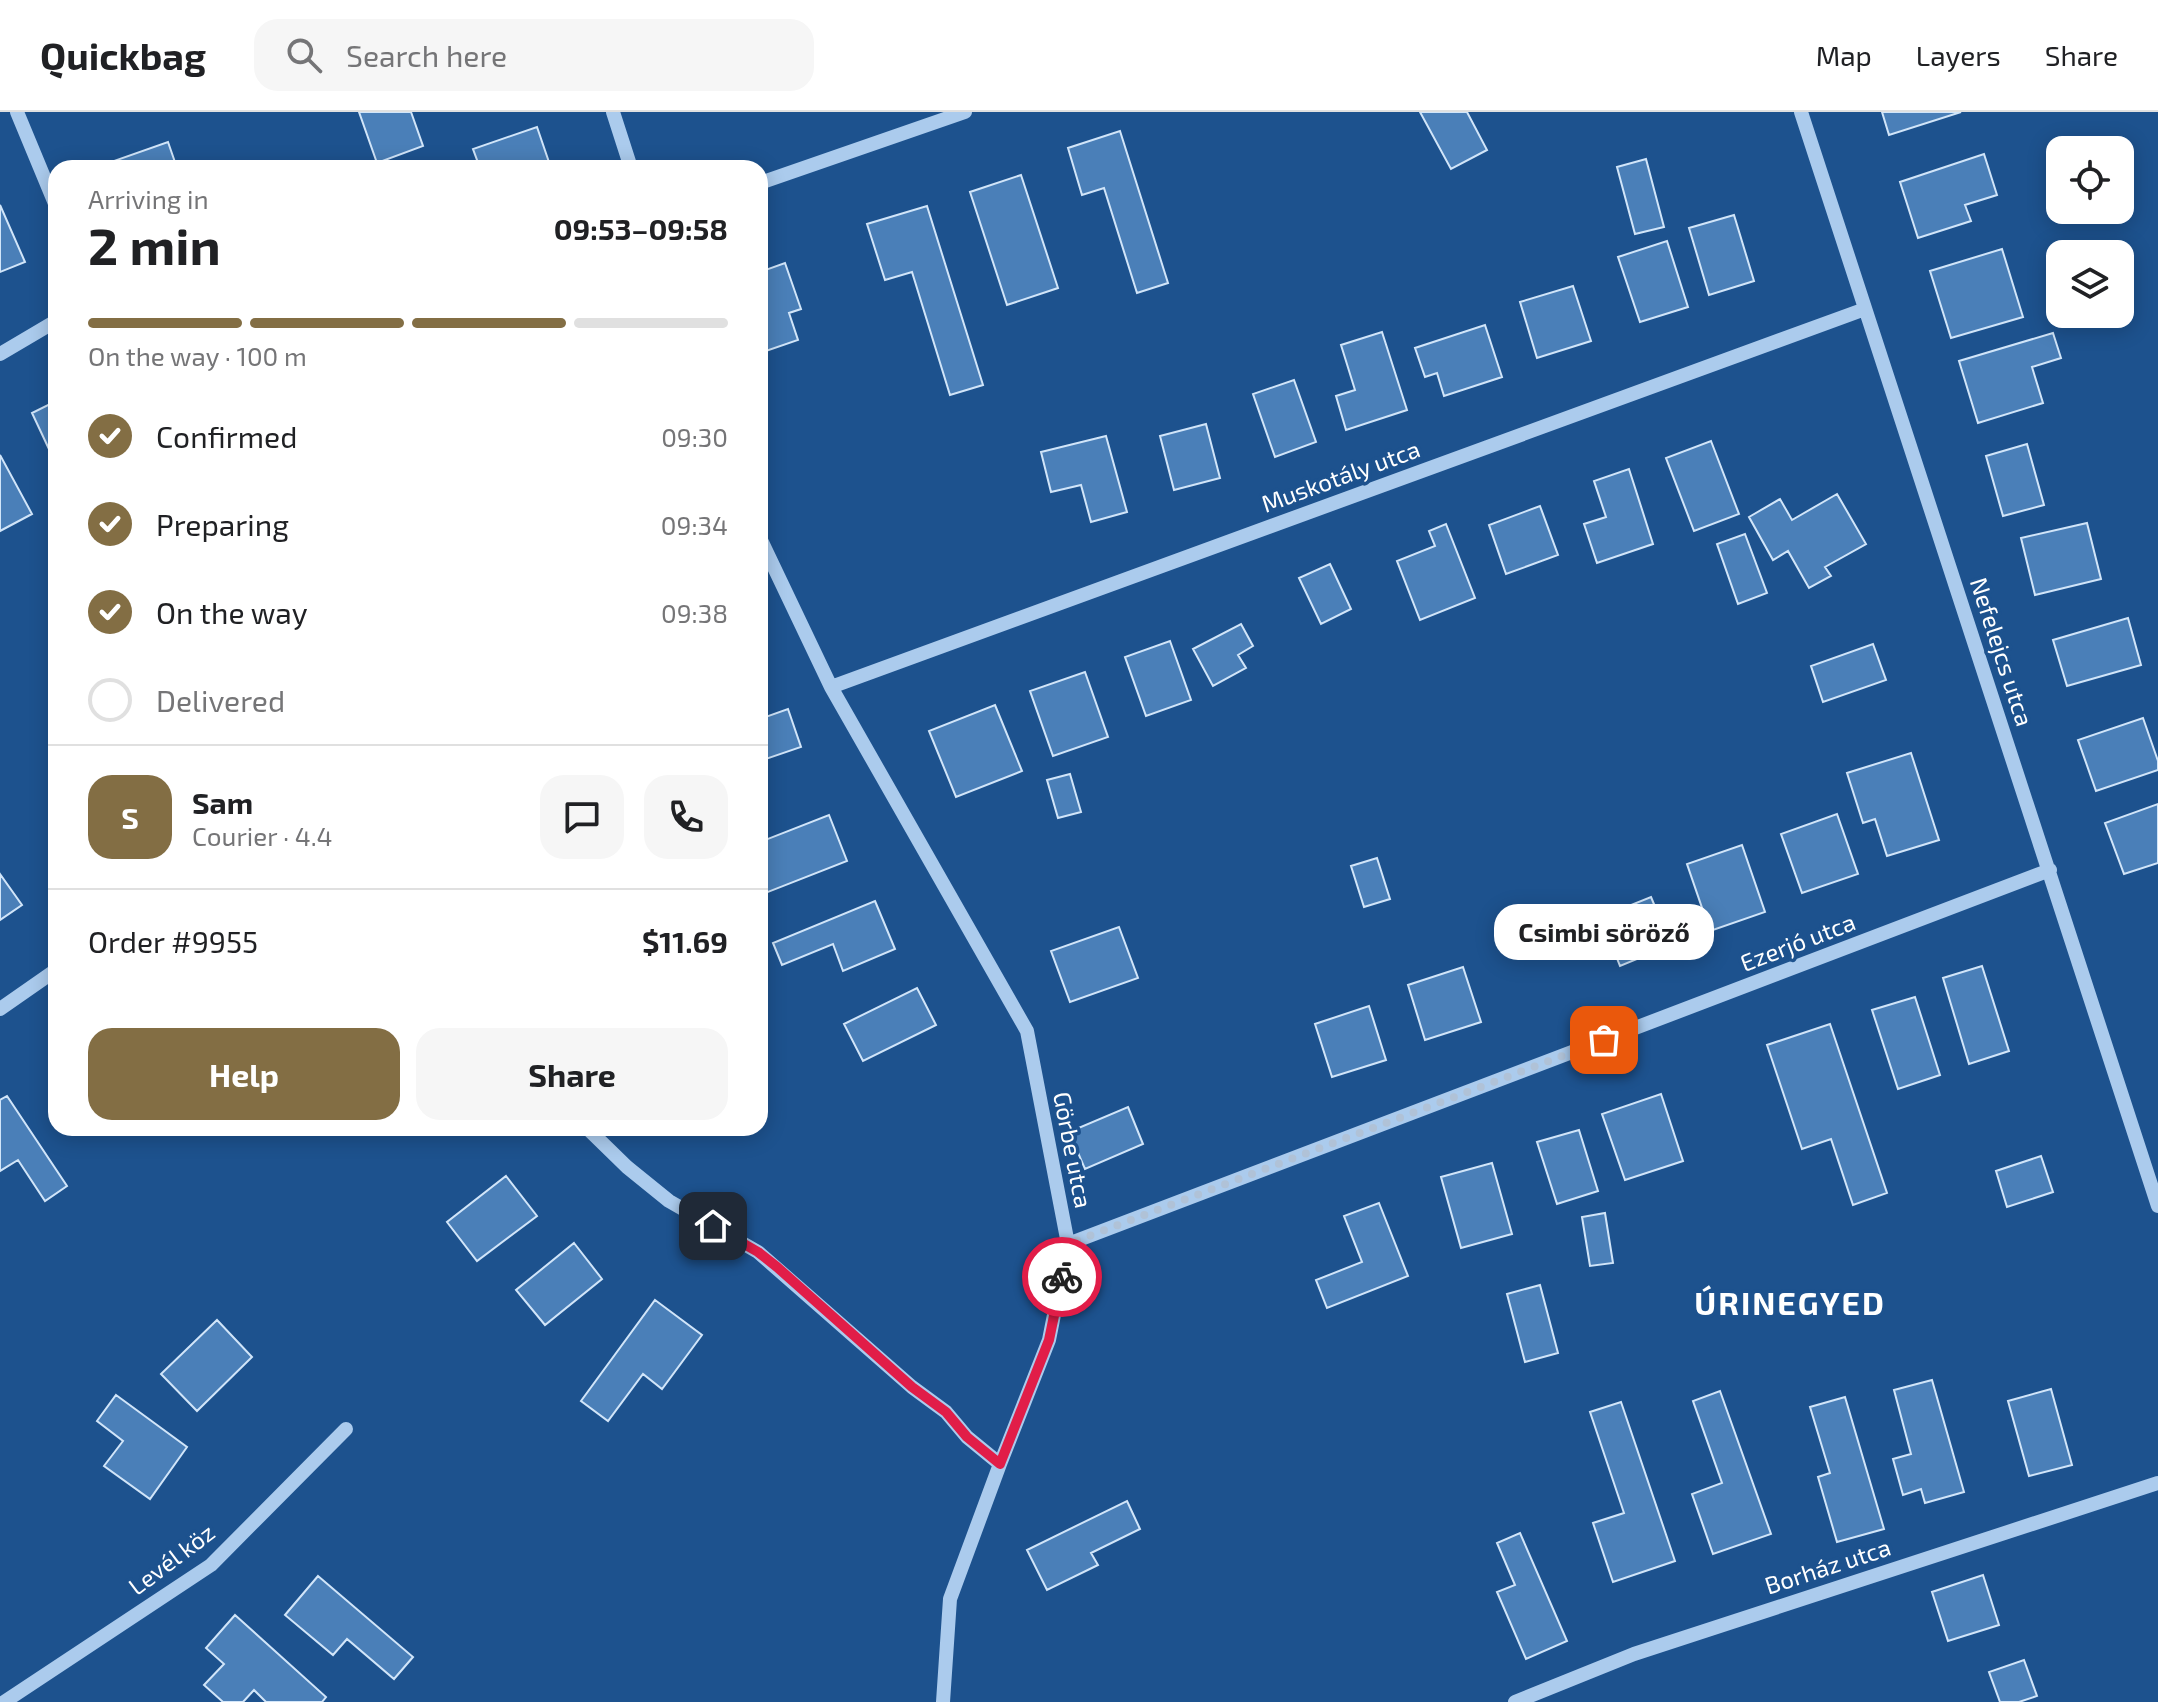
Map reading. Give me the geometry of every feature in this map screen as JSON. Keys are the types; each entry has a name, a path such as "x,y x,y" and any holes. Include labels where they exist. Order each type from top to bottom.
{"street":[{"path":"17,112 48,187"},
{"path":"613,112 628,160"},
{"path":"768,180 965,112"},
{"name":"Nefelejcs utca","path":"1801,112 2158,1206"},
{"name":"Muskotály utca","path":"831,687 1865,309"},
{"path":"0,354 48,326"},
{"name":"Görbe utca","path":"768,555 831,687 1027,1031 1068,1244 1049,1340 950,1599 943,1702"},
{"name":"Ezerjó utca","path":"1068,1244 2050,870"},
{"path":"0,1009 48,976"},
{"path":"595,1136 669,1201 758,1252 912,1387 946,1412 967,1437 1000,1464"},
{"name":"Levél köz","path":"4,1702 211,1565 346,1429"},
{"name":"Borház utca","path":"1515,1702 1634,1654 2158,1483"}],"building":[{"path":"359,112 411,112 423,146 385,160 376,160"},
{"path":"1420,112 1467,112 1487,150 1451,169"},
{"path":"1882,112 1961,112 1889,135"},
{"path":"537,127 548,160 477,160 473,149"},
{"path":"1120,131 1168,283 1137,293 1104,188 1082,195 1068,148"},
{"path":"168,142 174,160 117,160"},
{"path":"1984,154 1997,195 1965,205 1971,221 1918,238 1900,182"},
{"path":"1646,159 1664,227 1635,234 1617,167"},
{"path":"1021,175 1058,288 1007,305 970,192"},
{"path":"0,205 25,262 0,272"},
{"path":"927,206 983,385 950,395 912,272 885,280 867,224"},
{"path":"1734,215 1754,281 1709,295 1689,228"},
{"path":"1667,241 1688,307 1640,322 1618,257"},
{"path":"2002,249 2023,317 1951,338 1930,271"},
{"path":"785,263 801,309 789,313 798,340 768,350 768,269"},
{"path":"1573,286 1591,341 1537,358 1520,302"},
{"path":"1485,325 1502,377 1444,396 1437,373 1425,377 1415,348"},
{"path":"1382,332 1407,410 1346,430 1336,396 1355,390 1341,345"},
{"path":"2053,333 2061,358 2032,367 2043,403 1978,423 1959,361"},
{"path":"1294,380 1316,442 1275,457 1253,394"},
{"path":"48,405 48,447 32,413"},
{"path":"1206,424 1220,478 1174,490 1160,436"},
{"path":"1106,436 1127,512 1091,522 1081,485 1051,492 1041,452"},
{"path":"1711,441 1739,514 1694,531 1666,458"},
{"path":"2027,444 2044,505 2003,516 1986,456"},
{"path":"0,455 32,514 0,531"},
{"path":"1629,469 1653,544 1597,563 1584,524 1606,517 1594,481"},
{"path":"1837,494 1866,544 1825,567 1831,576 1809,588 1788,551 1773,560 1749,517 1780,499 1792,520"},
{"path":"1540,506 1558,555 1506,574 1489,525"},
{"path":"2087,523 2101,579 2035,595 2021,538"},
{"path":"1446,524 1475,598 1420,620 1397,561 1435,546 1429,531"},
{"path":"1745,534 1767,593 1738,604 1717,544"},
{"path":"1330,564 1351,609 1321,624 1299,578"},
{"path":"2128,618 2141,665 2067,686 2053,640"},
{"path":"1241,624 1253,646 1238,655 1246,668 1213,686 1193,649"},
{"path":"1170,641 1191,700 1146,716 1125,657"},
{"path":"1873,644 1886,680 1823,702 1811,666"},
{"path":"1085,672 1108,737 1053,756 1030,691"},
{"path":"995,705 1022,771 956,797 929,731"},
{"path":"788,709 801,747 768,758 768,716"},
{"path":"2143,718 2158,761 2158,770 2096,791 2078,740"},
{"path":"1911,753 1939,840 1887,856 1875,819 1863,823 1847,773"},
{"path":"1070,774 1081,812 1058,818 1047,780"},
{"path":"2158,804 2158,863 2124,874 2105,823"},
{"path":"1837,814 1858,874 1802,893 1781,834"},
{"path":"829,815 847,861 768,892 768,839"},
{"path":"1742,845 1765,912 1710,931 1687,864"},
{"path":"1377,858 1390,899 1364,907 1351,866"},
{"path":"0,874 22,905 0,920"},
{"path":"1651,897 1671,945 1620,966 1601,917"},
{"path":"875,901 895,949 843,971 833,944 782,965 773,943"},
{"path":"1119,927 1138,978 1070,1002 1051,951"},
{"path":"1982,966 2009,1051 1969,1064 1943,978"},
{"path":"1463,967 1481,1022 1425,1040 1408,985"},
{"path":"917,988 936,1025 863,1061 844,1024"},
{"path":"1915,997 1940,1075 1898,1089 1872,1010"},
{"path":"1369,1006 1386,1060 1332,1077 1315,1024"},
{"path":"1830,1024 1887,1193 1853,1205 1831,1139 1802,1149 1767,1045"},
{"path":"1661,1094 1683,1161 1625,1180 1602,1114"},
{"path":"7,1096 67,1186 45,1201 18,1160 0,1171 0,1100"},
{"path":"1128,1107 1143,1144 1085,1169 1069,1132"},
{"path":"1579,1130 1598,1191 1557,1204 1537,1142"},
{"path":"2041,1156 2053,1192 2007,1207 1996,1171"},
{"path":"1492,1163 1512,1234 1461,1248 1441,1177"},
{"path":"506,1176 537,1216 477,1261 447,1222"},
{"path":"1379,1203 1408,1276 1327,1308 1316,1280 1362,1262 1344,1216"},
{"path":"1605,1213 1613,1263 1590,1266 1582,1217"},
{"path":"574,1243 602,1279 545,1325 516,1290"},
{"path":"1540,1285 1558,1353 1525,1362 1507,1294"},
{"path":"655,1300 702,1335 662,1389 643,1374 608,1421 581,1401"},
{"path":"217,1320 252,1357 197,1411 161,1374"},
{"path":"1932,1380 1964,1492 1925,1503 1921,1489 1903,1495 1893,1459 1911,1454 1894,1390"},
{"path":"2051,1389 2072,1465 2029,1476 2008,1401"},
{"path":"1720,1391 1771,1534 1713,1554 1692,1494 1722,1483 1693,1401"},
{"path":"116,1395 187,1447 150,1499 104,1466 123,1441 97,1421"},
{"path":"1845,1397 1884,1529 1837,1542 1818,1477 1830,1473 1810,1407"},
{"path":"1621,1402 1675,1561 1613,1582 1593,1523 1624,1513 1590,1412"},
{"path":"1127,1501 1140,1529 1091,1553 1098,1565 1047,1590 1027,1550"},
{"path":"1520,1533 1567,1641 1526,1659 1497,1592 1515,1585 1497,1543"},
{"path":"1983,1575 1999,1625 1948,1641 1932,1592"},
{"path":"318,1576 413,1657 394,1679 347,1639 333,1655 285,1615"},
{"path":"235,1615 326,1697 322,1702 266,1702 254,1690 243,1702 223,1702 204,1685 224,1664 206,1648"},
{"path":"2024,1660 2037,1696 2019,1702 2000,1702 1989,1672"}],"way so far":[{"path":"1062,1277 1068,1244 1604,1040"}],"place":[{"name":"Csimbi söröző","path":"1604,1040"}],"district":[{"name":"ÚRINEGYED","path":"1790,1304"}],"route":[{"path":"713,1226 777,1267 912,1387 946,1412 967,1437 1000,1464 1049,1340 1062,1277"}]}
